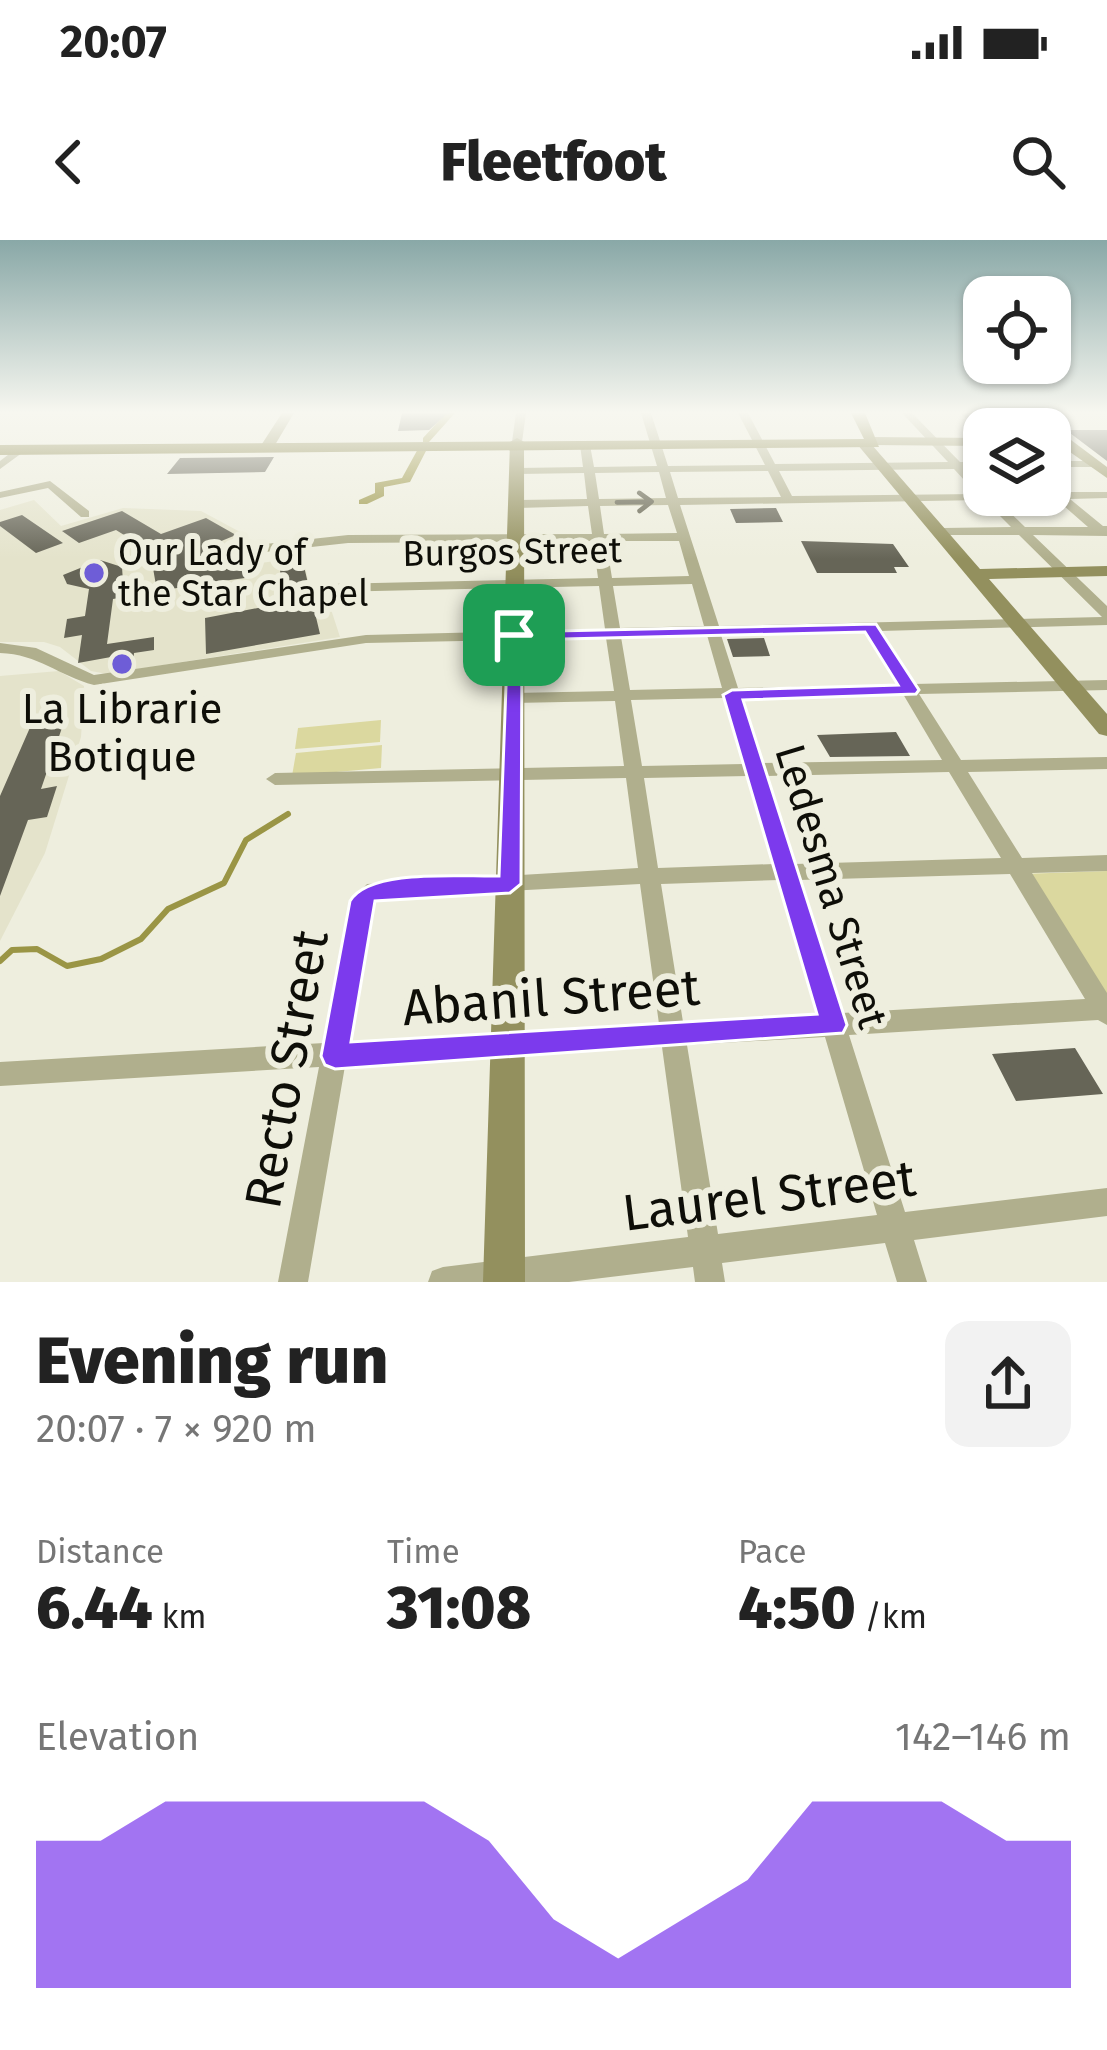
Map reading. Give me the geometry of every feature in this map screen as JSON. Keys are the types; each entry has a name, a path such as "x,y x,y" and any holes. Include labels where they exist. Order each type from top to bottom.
{"street":[{"path":"504,1278 517,462"},
{"path":"554,462 589,470 963,466"},
{"path":"588,462 707,1267"},
{"name":"Ledesma Street","path":"661,462 912,1282"},
{"path":"769,462 788,499"},
{"path":"883,462 1107,729"},
{"path":"952,462 963,473"},
{"path":"1090,462 1107,474"},
{"path":"1071,464 1093,464"},
{"path":"0,496 50,484 85,514"},
{"path":"1071,492 1107,494"},
{"path":"518,504 963,496"},
{"path":"1071,505 1104,532"},
{"path":"1007,516 1107,617"},
{"path":"943,532 1104,532"},
{"path":"238,551 348,539 683,537"},
{"path":"978,574 1107,571"},
{"name":"Burgos Street","path":"330,588 695,580"},
{"path":"0,648 41,651 84,678 109,680 334,643 1107,617"},
{"path":"870,628 1106,1011"},
{"path":"513,698 1107,685"},
{"path":"275,779 757,774 1107,763"},
{"name":"Recto Street","path":"293,1282 362,901 367,895 382,889 647,876 1107,863"},
{"name":"Abanil Street","path":"0,1074 1106,1011"},
{"name":"Laurel Street","path":"442,1282 707,1267 896,1230 1107,1202"}],"shaded area":[{"path":"34,500 61,526 123,508 201,511 242,533 225,544 232,567 303,557 309,585 326,594 340,637 107,674 91,671 60,647 44,642 0,642 0,510"},
{"path":"59,671 84,686 81,737 45,853 0,941 0,676"},
{"path":"381,720 380,742 295,749 298,728"},
{"path":"382,745 381,768 292,776 296,753"},
{"path":"1107,871 1107,996 1022,874"}],"building":[{"path":"177,462 271,462 265,472 167,474"},
{"path":"776,508 783,522 736,523 730,509"},
{"path":"122,511 161,534 206,518 236,535 214,544 219,570 244,566 245,578 208,583 208,594 183,598 184,587 157,591 150,551 116,530 79,543 62,531"},
{"path":"22,515 63,543 36,553 0,526"},
{"path":"801,541 893,544 909,567 894,567 897,573 817,573"},
{"path":"302,558 320,634 206,654 205,618 284,603 279,562"},
{"path":"100,560 122,567 124,597 113,599 107,644 154,637 154,650 134,653 133,665 110,668 111,657 78,663 82,635 64,638 67,619 85,616 89,589 67,584 63,575"},
{"path":"764,638 770,656 733,657 727,639"},
{"path":"65,719 41,789 57,786 47,817 28,820 0,896 0,796 32,723"},
{"path":"896,732 910,756 830,757 817,735"},
{"path":"1075,1048 1103,1094 1016,1101 992,1054"}],"waterway":[{"path":"363,502 380,494 379,485 406,480 415,462"},
{"path":"0,961 12,950 37,949 67,966 101,959 141,939 168,909 224,883 246,840 288,814"}],"place":[{"name":"Our Lady of the Star Chapel","path":"94,573"},
{"name":"La Librarie Botique","path":"122,664"}],"route":[{"path":"870,628 910,690 732,695 833,1025 335,1056 362,901 367,895 382,889 510,884 514,635 870,628"}]}
